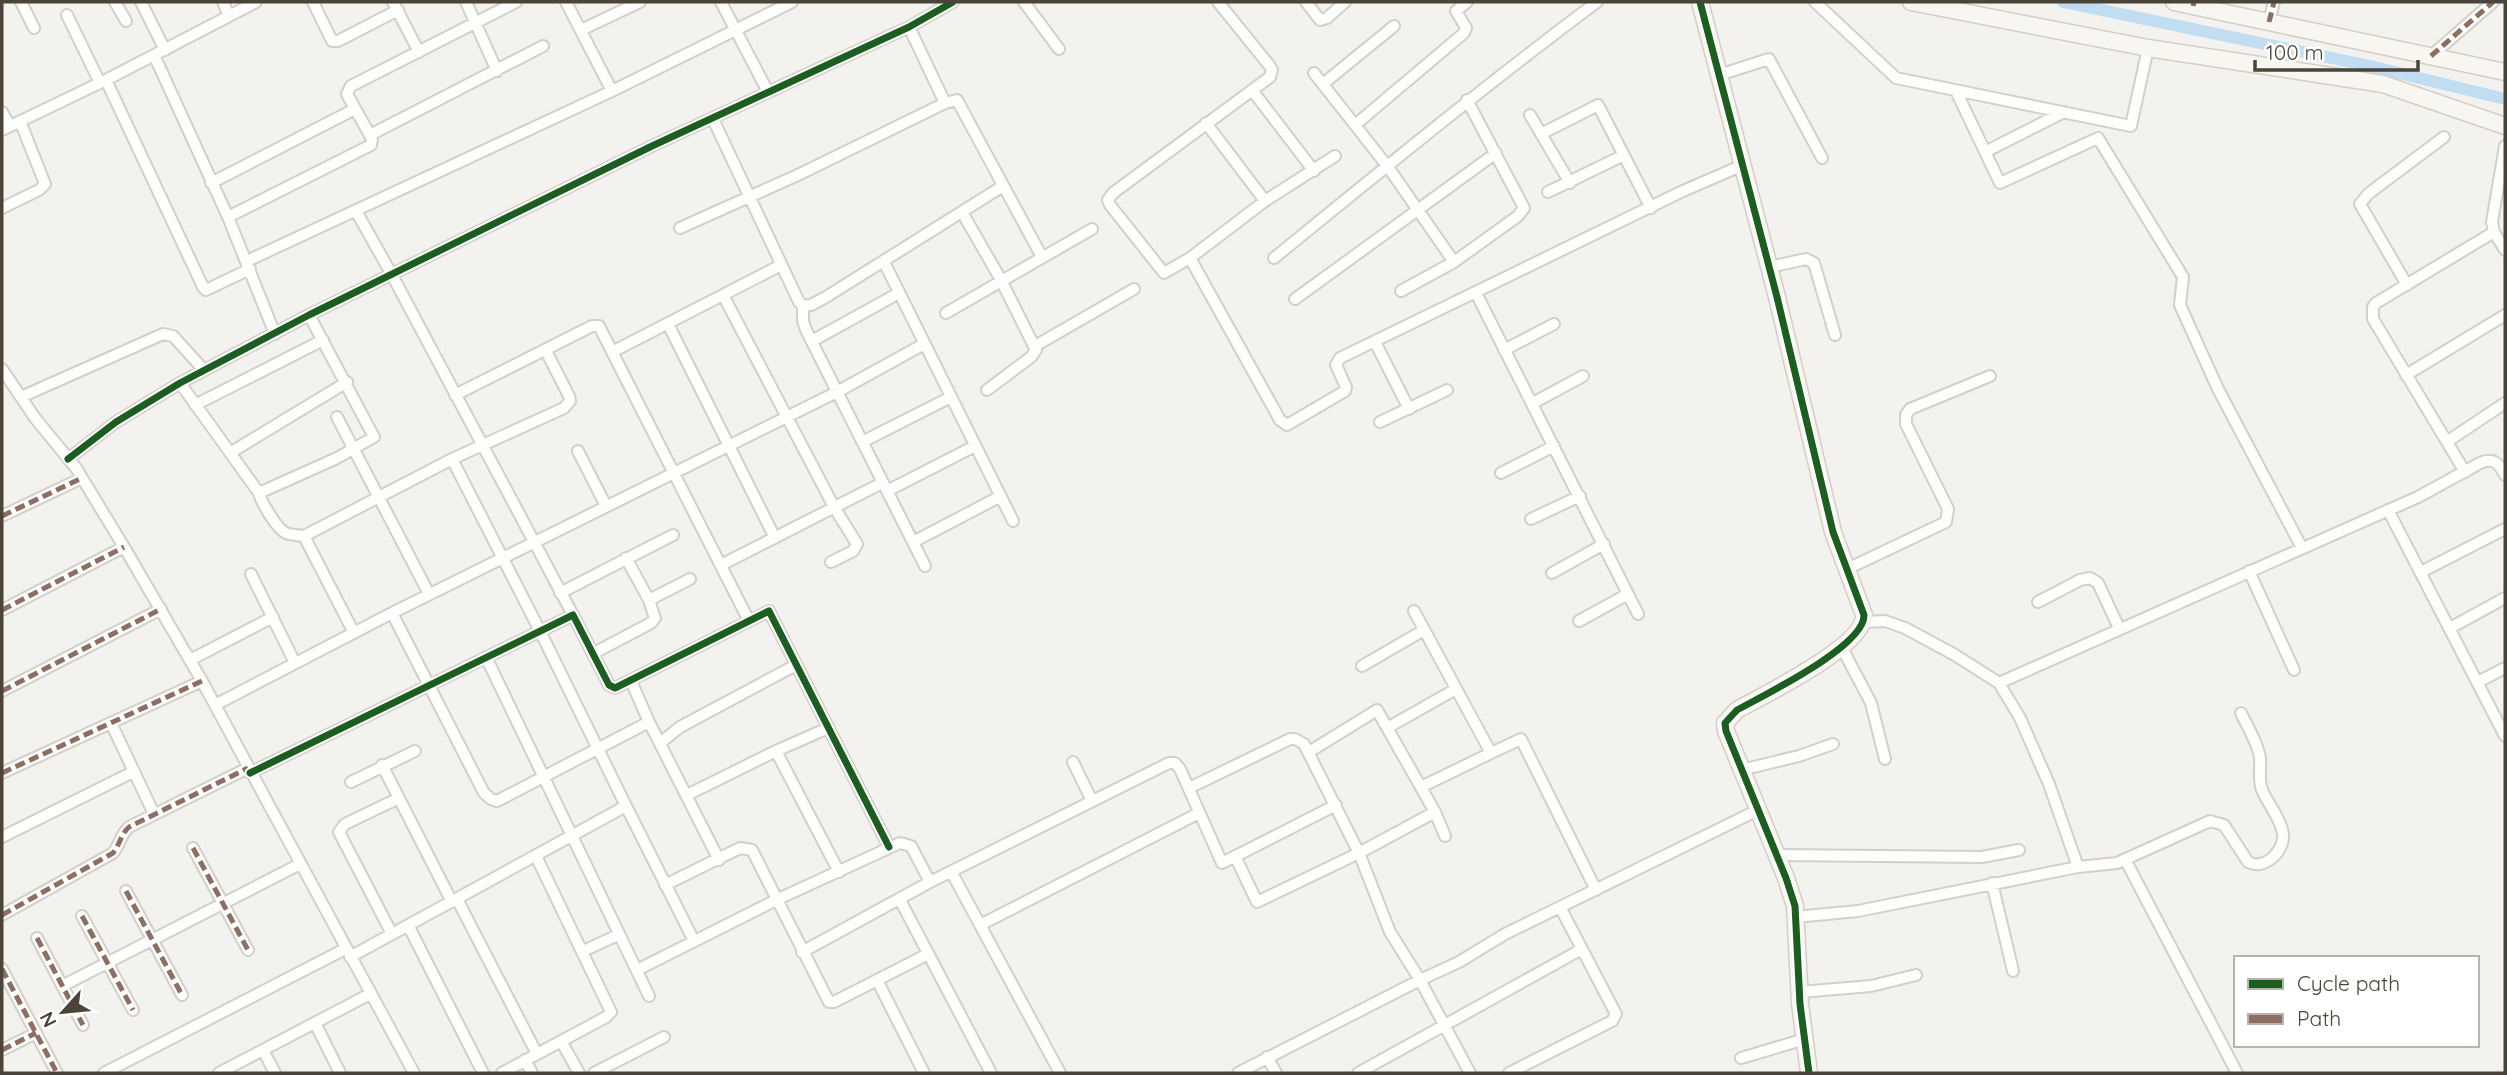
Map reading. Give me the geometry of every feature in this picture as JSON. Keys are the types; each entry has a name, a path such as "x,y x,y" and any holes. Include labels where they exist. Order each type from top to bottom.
{"street":[{"path":"21,2 34,28"},
{"path":"115,2 126,21"},
{"path":"141,2 165,50"},
{"path":"223,2 229,16"},
{"path":"11,125 256,2"},
{"path":"313,2 332,41 338,41 396,6 419,52"},
{"path":"466,2 497,71"},
{"path":"228,217 371,145 373,142 370,135 347,94 349,88 516,2"},
{"path":"566,2 612,91"},
{"path":"581,30 640,2"},
{"path":"721,2 768,92"},
{"path":"67,15 103,81 206,290 248,265 356,211 612,91 792,2"},
{"path":"68,459 116,422 180,383 309,315 713,118 909,27 953,2"},
{"path":"1024,2 1059,49"},
{"path":"1218,2 1272,70 1270,77 1113,193 1108,200 1161,272 1166,272 1190,258 1265,201 1335,156"},
{"path":"1306,2 1320,20 1327,18 1345,2"},
{"path":"1355,125 1464,33 1466,28 1456,11 1467,2"},
{"path":"1273,258 1467,100 1597,2"},
{"path":"1700,2 1769,267 1833,532 1862,607 1864,622 1857,634 1842,648 1737,710 1725,723 1792,897 1809,1073"},
{"path":"1815,2 1896,78 2131,126 2148,48"},
{"path":"1911,2 2148,48 2383,84 2505,126"},
{"path":"2174,2 2194,4 2505,72"},
{"path":"2269,22 2274,2"},
{"path":"2431,56 2493,2"},
{"path":"1323,83 1394,26"},
{"path":"909,27 945,103"},
{"path":"370,135 543,46"},
{"path":"154,55 228,217 275,334"},
{"path":"1719,75 1769,59 1822,158"},
{"path":"1314,72 1388,167 1454,262"},
{"path":"1252,90 1314,171"},
{"path":"1956,90 2000,183 2098,138 2183,277 2180,305 2218,389 2302,548"},
{"path":"680,228 945,103 957,100 1042,257"},
{"path":"1401,291 1454,262 1522,212 1522,202 1467,100"},
{"path":"1541,134 1598,105 1651,208"},
{"path":"211,183 355,109"},
{"path":"2,112 45,184 39,190 2,208"},
{"path":"1986,152 2064,112"},
{"path":"1530,115 1570,183"},
{"path":"713,118 781,265 803,306 803,321 812,341 925,566"},
{"path":"1206,123 1265,201"},
{"path":"2407,285 2360,204 2368,194 2444,137"},
{"path":"2505,146 2492,213 2494,232 2505,250"},
{"path":"1295,299 1496,153"},
{"path":"1548,192 1624,155"},
{"path":"1190,258 1280,419 1286,425 1341,396 1346,387 1337,368 1337,361 1742,165"},
{"path":"803,306 826,297 1003,186"},
{"path":"356,211 612,687 631,681 769,611 889,847"},
{"path":"962,212 1001,280 1036,350 1031,357 987,390"},
{"path":"946,313 1092,229"},
{"path":"2465,472 2372,313 2376,303 2494,232"},
{"path":"1769,267 1806,259 1814,263 1835,335"},
{"path":"884,262 1013,522"},
{"path":"612,352 781,265"},
{"path":"1035,346 1134,289"},
{"path":"812,341 899,293"},
{"path":"1476,293 1639,614"},
{"path":"723,295 834,507 857,544 853,551 831,562"},
{"path":"259,493 374,437 309,315"},
{"path":"2406,375 2505,315"},
{"path":"668,324 775,538"},
{"path":"1504,350 1554,324"},
{"path":"455,395 596,325 602,329 749,621"},
{"path":"21,397 163,334 173,337 204,370"},
{"path":"195,405 323,340"},
{"path":"1374,342 1409,409"},
{"path":"215,705 429,594 837,392 924,344"},
{"path":"180,383 259,493 280,528 286,533 304,536 452,459 568,405 569,396 546,351"},
{"path":"2,369 82,478 124,547 202,681 414,1073"},
{"path":"1533,403 1583,376"},
{"path":"1847,569 1946,522 1948,509 1906,424 1906,415 1910,409 1990,376"},
{"path":"230,453 347,382"},
{"path":"1380,422 1447,390"},
{"path":"862,442 951,397"},
{"path":"2448,441 2505,403"},
{"path":"337,417 429,594"},
{"path":"721,565 834,507 975,446"},
{"path":"1501,474 1554,446"},
{"path":"578,451 606,506"},
{"path":"452,459 695,941"},
{"path":"1999,683 2388,510 2482,462 2492,460 2500,465 2505,475"},
{"path":"2,516 82,478"},
{"path":"912,542 1001,496"},
{"path":"1531,519 1580,496"},
{"path":"2388,510 2505,736"},
{"path":"2421,572 2505,529"},
{"path":"560,593 673,535"},
{"path":"304,536 354,633"},
{"path":"1552,573 1604,544"},
{"path":"2,610 124,547"},
{"path":"594,653 654,621 655,615 649,600 626,558"},
{"path":"2249,571 2294,670"},
{"path":"251,574 295,663"},
{"path":"2038,602 2080,580 2090,578 2098,583 2119,628"},
{"path":"649,600 690,579"},
{"path":"1580,621 1628,594"},
{"path":"2450,628 2505,598"},
{"path":"2,691 160,609"},
{"path":"1414,611 1491,753"},
{"path":"392,613 484,793 491,799 497,801 649,722"},
{"path":"2,915 106,857 118,847 123,832 154,814 573,615"},
{"path":"190,660 273,617"},
{"path":"1864,622 1885,621 1905,628 1999,683 2020,718 2078,867"},
{"path":"1363,666 1424,630"},
{"path":"1842,648 1871,703 1885,759"},
{"path":"486,657 649,996"},
{"path":"660,743 680,727 796,665"},
{"path":"2478,682 2505,668"},
{"path":"2,773 202,681"},
{"path":"631,681 719,860"},
{"path":"1387,729 1456,689"},
{"path":"1309,752 1377,710 1435,811 1445,836"},
{"path":"1796,918 1858,911 1992,883 2126,860 2215,821 2224,825 2245,859 2253,865 2263,864 2278,851 2283,832 2262,789 2260,755 2241,713"},
{"path":"111,723 154,814"},
{"path":"687,795 828,728"},
{"path":"1189,788 1290,739 1299,740 1309,752 1359,853 1390,932 1420,980 1470,1073"},
{"path":"1421,787 1521,739 1596,890"},
{"path":"1741,770 1799,757 1833,744"},
{"path":"351,782 415,751"},
{"path":"776,751 839,872"},
{"path":"1073,762 1092,801"},
{"path":"802,952 930,883 1173,762 1180,769 1222,863 1336,805"},
{"path":"383,765 537,1054"},
{"path":"2,837 133,772"},
{"path":"392,934 339,832 345,824 399,797"},
{"path":"111,1072 348,953 392,934 626,806"},
{"path":"1238,1073 1459,962 1495,940 1560,907 1758,810"},
{"path":"1235,856 1257,902 1359,853 1435,811"},
{"path":"980,925 1199,813"},
{"path":"637,970 776,900 900,843 911,846 930,883"},
{"path":"193,848 248,950"},
{"path":"665,885 740,848 752,850 829,1002 834,1002 928,954"},
{"path":"1777,855 1982,857 2019,850"},
{"path":"502,1073 611,1012 536,856"},
{"path":"2126,860 2237,1073"},
{"path":"62,986 300,864"},
{"path":"952,873 1060,1073"},
{"path":"1992,883 2013,971"},
{"path":"126,891 182,995"},
{"path":"900,900 991,1073"},
{"path":"1509,1073 1615,1017 1615,1009 1560,907"},
{"path":"82,916 133,1010"},
{"path":"408,925 483,1073"},
{"path":"583,951 618,934"},
{"path":"37,938 83,1025"},
{"path":"1358,1073 1582,949"},
{"path":"2,969 57,1073"},
{"path":"1800,992 1871,986 1916,975"},
{"path":"877,981 924,1073"},
{"path":"219,1073 370,994"},
{"path":"315,1023 340,1073"},
{"path":"2,1050 36,1033"},
{"path":"594,1073 664,1037"},
{"path":"1741,1058 1805,1039"},
{"path":"561,1041 579,1073"},
{"path":"263,1050 275,1073"},
{"path":"1268,1057 1276,1073"},
{"path":"525,1060 532,1073"}],"waterway":[{"path":"2063,2 2370,66 2505,99"}],"marked path":[{"path":"2193,6 2194,2"},
{"path":"2269,22 2274,2"},
{"path":"2431,56 2493,2"},
{"path":"2,516 82,478"},
{"path":"2,610 124,547"},
{"path":"2,691 161,609"},
{"path":"2,773 202,681"},
{"path":"2,915 113,853 129,827 248,768"},
{"path":"193,848 248,950"},
{"path":"126,891 182,995"},
{"path":"82,916 133,1010"},
{"path":"37,938 83,1025"},
{"path":"2,969 57,1073"},
{"path":"2,1050 36,1033"}],"cycle path":[{"path":"68,459 116,422 180,383 309,315 652,146 909,27 953,2"},
{"path":"1700,2 1777,297 1833,532 1864,615 1860,627 1831,655 1737,710 1725,723 1795,906 1800,1004 1809,1073"},
{"path":"250,773 573,615 609,685 615,688 769,611 889,847"}]}
